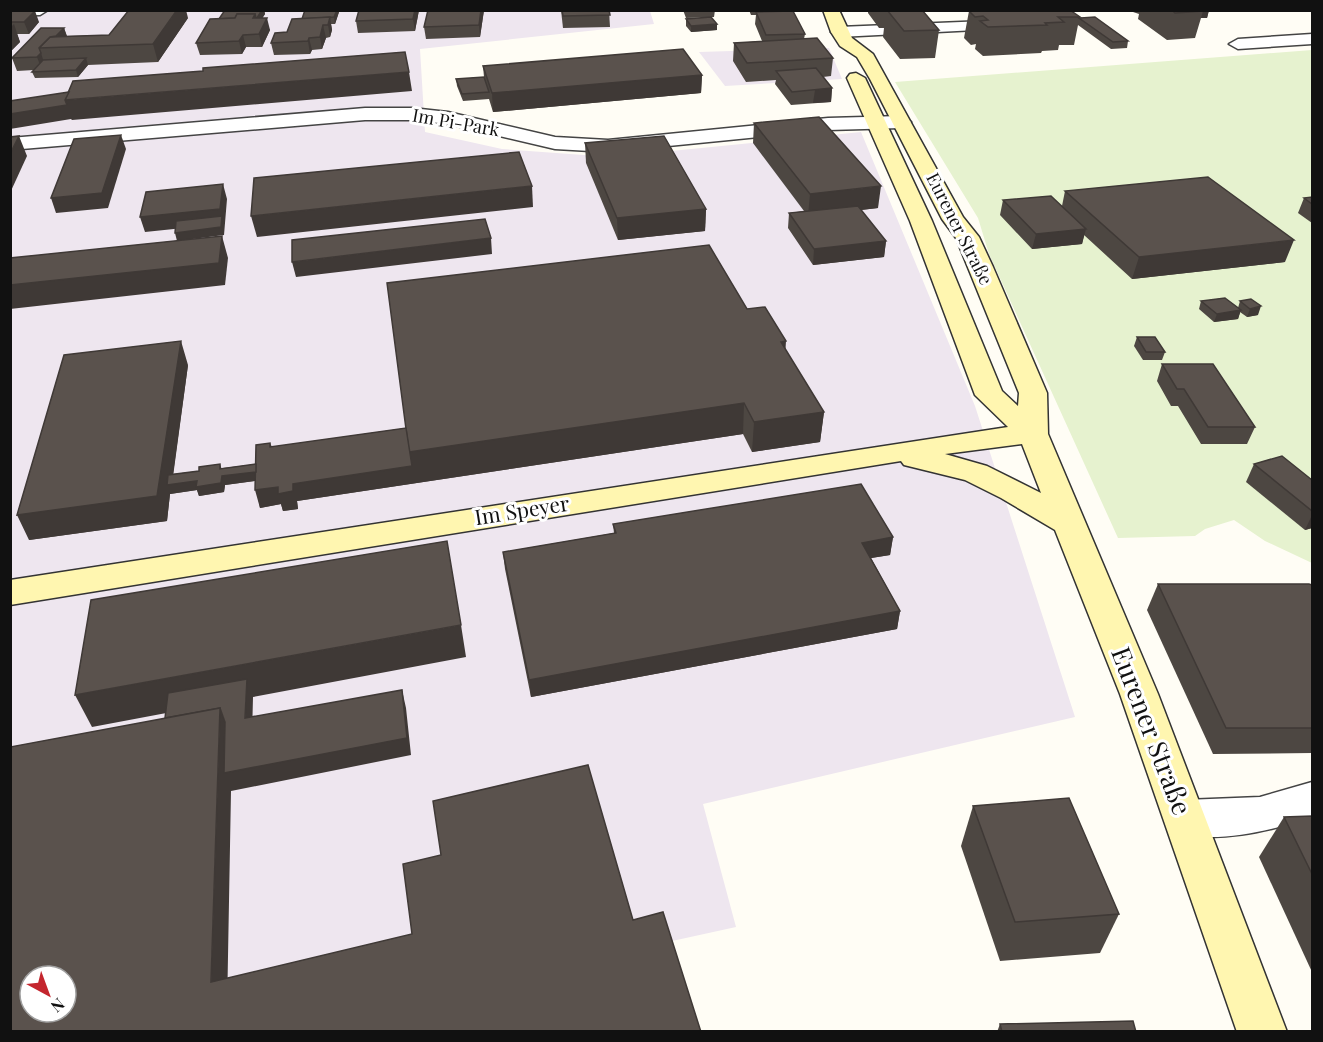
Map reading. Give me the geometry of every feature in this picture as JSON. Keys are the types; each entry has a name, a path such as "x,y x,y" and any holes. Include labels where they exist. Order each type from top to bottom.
{"street":[{"path":"10,11 40,10"},
{"name":"Eurener Straße","path":"831,10 843,37 846,55 888,122 967,237 994,298 1033,393 1034,434 1067,522 1139,694 1262,1032"},
{"path":"944,10 960,28"},
{"path":"843,37 1031,24"},
{"name":"Eurener Straße","path":"843,37 864,54 921,221 989,395 1034,434"},
{"path":"1238,44 1312,39"},
{"name":"Im Pi-Park","path":"10,144 365,114 436,117 555,143 608,146 888,122"},
{"name":"Im Speyer","path":"10,593 986,438 1034,434"},
{"path":"880,455 954,464 1000,483 1067,522"},
{"path":"1185,818 1260,815 1312,800"}],"shaded area":[{"path":"10,11 650,11 654,24 420,49 425,132 502,149 611,157 861,132 975,406 1075,717 703,804 736,927 663,943 78,1022 78,964 18,964 18,1024 63,1024 11,1031"},
{"path":"829,48 842,79 725,86 699,52"}],"green space":[{"path":"1312,50 1312,563 1265,541 1234,520 1205,529 1195,536 1118,538 989,254 978,218 895,82"}],"building":[{"path":"129,10 177,10 153,44 39,48 50,37 109,35"},
{"path":"225,10 262,10 257,18 255,14 237,14 235,18 219,19"},
{"path":"305,10 337,10 334,17 302,19"},
{"path":"359,10 415,10 413,19 356,21"},
{"path":"428,10 481,10 479,25 424,27"},
{"path":"562,10 609,10 610,15 563,16"},
{"path":"887,10 922,10 939,30 904,31"},
{"path":"1070,10 1080,17 1058,17 1064,22 1045,23 1047,25 988,27 980,21 988,20 983,16 975,17 969,11"},
{"path":"1172,10 1203,10 1203,11 1175,13"},
{"path":"10,11 35,11 24,22 10,22"},
{"path":"793,11 805,34 766,35 756,12"},
{"path":"237,14 255,14 253,18 267,18 259,34 243,35 239,41 196,43 210,19 235,18"},
{"path":"330,17 328,25 323,25 320,37 309,38 308,41 271,43 275,33 287,32 292,19"},
{"path":"711,17 717,24 691,26 686,19"},
{"path":"1095,17 1128,41 1113,42 1079,18"},
{"path":"41,28 64,28 39,48 41,53 37,57 12,58"},
{"path":"817,38 833,58 747,63 734,43"},
{"path":"683,49 702,75 492,93 483,66"},
{"path":"405,52 409,72 65,100 73,81"},
{"path":"86,58 76,70 32,72 43,60"},
{"path":"816,68 832,88 792,92 776,71"},
{"path":"484,77 489,92 462,94 456,79"},
{"path":"69,92 65,100 67,105 10,114 10,101"},
{"path":"819,117 881,186 810,194 754,123"},
{"path":"121,135 102,193 51,198 74,139"},
{"path":"19,136 10,154 10,137"},
{"path":"664,136 706,209 617,218 585,143"},
{"path":"519,152 532,186 251,216 254,178"},
{"path":"1208,177 1294,240 1139,257 1065,191"},
{"path":"223,184 220,209 140,217 146,192"},
{"path":"1051,196 1086,229 1036,234 1003,200"},
{"path":"1312,197 1312,204 1304,198"},
{"path":"858,206 886,241 814,249 789,213"},
{"path":"222,216 221,227 175,233 176,221"},
{"path":"485,219 491,238 292,262 292,240"},
{"path":"222,236 219,263 10,285 10,258"},
{"path":"709,245 747,309 765,307 786,341 781,342 824,412 754,422 744,403 409,452 387,283"},
{"path":"1225,298 1241,310 1217,314 1201,301"},
{"path":"1251,299 1261,306 1250,309 1240,301"},
{"path":"1137,337 1155,337 1165,352 1146,352"},
{"path":"181,341 157,496 17,515 64,355"},
{"path":"1162,364 1213,364 1255,427 1208,427 1184,389 1177,389"},
{"path":"406,428 412,466 293,484 293,491 278,494 278,487 255,490 256,445 270,443 270,447"},
{"path":"1282,456 1312,480 1312,511 1254,464"},
{"path":"220,464 220,469 256,464 256,472 222,476 221,483 196,487 197,481 167,485 168,475 199,471 199,467"},
{"path":"861,484 893,537 862,543 900,611 529,680 503,552 616,533 613,524"},
{"path":"447,541 461,625 75,695 91,600"},
{"path":"1158,584 1312,585 1312,728 1226,728"},
{"path":"247,679 245,718 402,690 407,738 224,773 225,722 220,708 165,718 168,693"},
{"path":"220,708 211,982 412,934 403,864 441,855 433,801 588,765 633,920 663,912 701,1032 10,1032 10,747"},
{"path":"1069,798 1119,914 1015,922 973,806"},
{"path":"1312,816 1312,874 1284,817"},
{"path":"1133,1021 1136,1032 1002,1032 1000,1024"}]}
